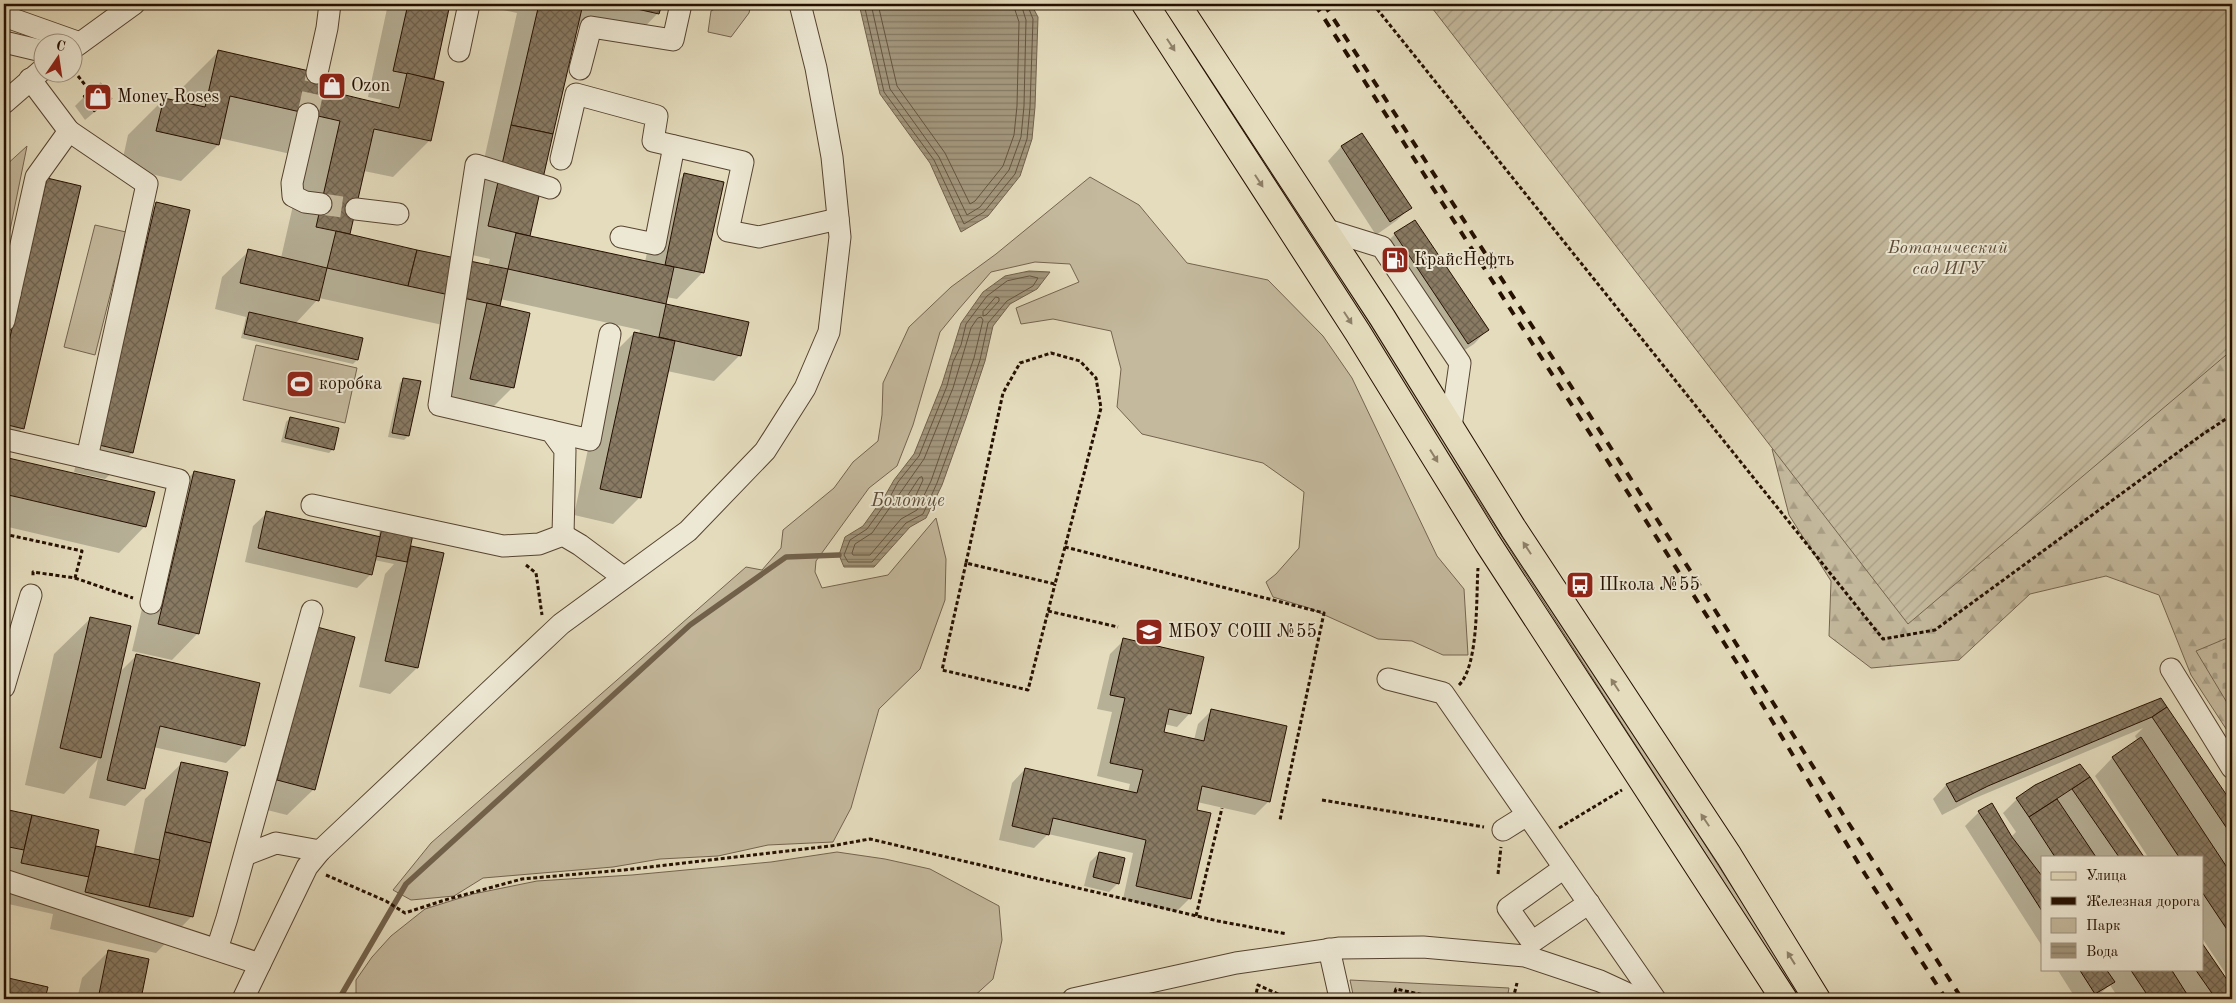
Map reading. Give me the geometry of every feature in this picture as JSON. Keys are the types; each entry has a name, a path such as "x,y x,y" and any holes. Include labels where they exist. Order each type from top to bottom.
{"main road":[{"path":"1145,4 1358,333 1487,542 1784,999"},
{"path":"1177,4 1451,427 1513,528 1729,856 1817,999"}],"street":[{"path":"82,42 134,4"},
{"path":"317,73 330,4"},
{"path":"459,51 469,4"},
{"path":"580,69 591,26 673,40 681,4"},
{"path":"243,999 306,866 320,862 561,624 688,531 765,451 805,388 829,332 840,237 832,157 816,68 800,4"},
{"path":"4,16 42,32"},
{"path":"4,42 32,49"},
{"path":"4,103 32,78"},
{"path":"40,82 69,131 147,184 87,458"},
{"path":"561,159 576,94 657,116 653,141 743,162 728,231 759,237 838,219"},
{"path":"308,114 292,183 293,196 305,202 321,204"},
{"path":"4,321 7,294 36,177 69,131"},
{"path":"621,237 655,244 674,146"},
{"path":"550,188 476,165 439,405 590,440 610,334"},
{"path":"356,209 398,214"},
{"path":"1324,229 1382,247 1460,362 1451,427"},
{"path":"551,431 565,450 563,536"},
{"path":"4,439 179,480 151,603"},
{"path":"312,505 509,546 539,544 563,536 580,545 624,577"},
{"path":"4,687 30,600"},
{"path":"217,949 245,855 312,611"},
{"path":"2171,669 2232,768"},
{"path":"1388,679 1443,693 1655,999"},
{"path":"1503,830 1527,815"},
{"path":"245,855 276,843 320,862"},
{"path":"1564,868 1508,908 1527,935 1532,942 1589,903"},
{"path":"4,880 260,964"},
{"path":"1073,999 1236,963 1329,949 1423,947 1525,956 1600,981 1639,999"},
{"path":"1329,949 1340,998"}],"path":[{"path":"1373,4 1883,638 1935,630 2195,440 2232,416"},
{"path":"82,81 90,91"},
{"path":"1051,353 1080,361 1096,378 1101,408 1065,547 1028,690 942,670 1003,393 1020,363 1051,353"},
{"path":"4,534 82,551 75,578"},
{"path":"509,546 536,572 542,616"},
{"path":"1065,547 1324,614 1280,820"},
{"path":"966,563 1055,584"},
{"path":"1446,698 1466,678 1474,640 1478,566"},
{"path":"30,600 33,572 75,578 151,603"},
{"path":"1048,610 1118,627"},
{"path":"1322,800 1503,830 1498,874"},
{"path":"1544,838 1596,806"},
{"path":"1196,916 1222,808"},
{"path":"320,862 405,913 522,879 801,850 870,840 1196,916 1290,935"},
{"path":"1513,999 1517,983"},
{"path":"1255,999 1258,985 1289,999"},
{"path":"1393,999 1396,989 1442,999"}],"green space":[{"path":"724,4 751,4 749,13 731,37 708,32 711,11"},
{"path":"1159,4 1165,4 1804,999 1799,999"},
{"name":"Ботанический сад ИГУ","path":"1429,4 2232,4 2232,350 1908,624"},
{"path":"27,146 4,260 4,167"},
{"path":"1090,177 1139,205 1187,263 1268,280 1323,336 1352,378 1437,556 1464,589 1468,655 1443,655 1412,641 1378,639 1309,608 1273,597 1266,582 1276,574 1299,548 1304,492 1263,463 1142,434 1117,407 1121,369 1111,331 1053,319 1021,324 1016,308 1079,282 1070,264 1035,262 991,272 940,332 913,425 897,466 869,488 816,561 815,572 822,588 888,575 936,518 946,559 945,600 920,669 879,709 851,808 833,842 768,845 718,856 660,859 613,867 483,878 454,896 411,900 393,890 431,843 746,567 762,570 781,548 783,530 834,488 853,462 878,441 882,415 883,383 909,327 951,287 996,254"},
{"path":"95,225 126,232 95,355 64,347"},
{"path":"2232,338 2232,738 2191,675 2159,595 2106,576 2030,594 1959,660 1871,668 1829,636 1831,581 1789,515 1772,449 1787,449"},
{"name":"коробка","path":"256,345 357,368 345,423 243,400"},
{"path":"2232,636 2232,711 2196,651"},
{"path":"837,852 885,859 930,869 999,906 1002,940 993,979 971,999 356,999 356,980 372,957 391,936 425,909 473,894 537,881 632,875 771,862"},
{"path":"1350,980 1509,988 1507,999 1354,999"}],"water":[{"path":"859,4 1031,4 1038,17 1032,139 1020,176 988,216 961,232 930,163 880,94"},
{"name":"Болотце","path":"1029,271 1050,272 1037,289 1010,304 993,326 985,361 966,418 942,485 926,518 910,527 874,567 844,567 839,555 845,537 863,526 914,454 942,384 961,323 983,292 1005,276"}],"building":[{"path":"408,4 450,4 434,79 393,71"},
{"path":"539,4 583,4 553,134 511,125"},
{"path":"615,4 662,4 659,14"},
{"path":"218,50 344,79 341,94 399,108 407,73 444,82 431,141 374,129 350,234 316,227 340,121 230,96 219,145 156,131 164,98 205,107"},
{"name":"Money Roses","path":"101,83 112,99 94,112 83,96"},
{"path":"511,125 553,134 530,236 488,226"},
{"path":"1362,133 1412,208 1390,222 1341,146"},
{"path":"684,173 724,182 704,273 665,265"},
{"path":"47,178 81,186 24,429 4,424 4,363"},
{"path":"156,202 190,210 133,453 99,445"},
{"path":"1415,220 1489,330 1468,344 1394,233"},
{"path":"336,231 417,250 408,286 327,268"},
{"path":"516,233 674,267 666,304 508,269"},
{"path":"248,249 327,268 319,301 240,283"},
{"path":"417,250 508,269 500,306 408,286"},
{"path":"487,303 530,313 514,388 470,379"},
{"path":"666,304 749,322 741,356 659,337"},
{"path":"249,312 363,338 358,360 244,334"},
{"path":"634,332 675,341 641,498 600,489"},
{"path":"403,378 421,381 409,436 392,433"},
{"path":"290,417 339,428 334,450 285,438"},
{"path":"4,457 155,492 146,527 4,494"},
{"path":"194,471 235,480 199,634 158,624"},
{"path":"266,511 381,537 372,575 258,548"},
{"path":"383,523 414,530 407,562 376,556"},
{"path":"411,546 444,553 418,668 385,661"},
{"path":"90,617 131,626 101,758 60,748"},
{"path":"317,627 355,637 315,790 277,780"},
{"path":"1123,638 1204,657 1191,714 1169,709 1164,732 1204,741 1211,709 1287,726 1270,802 1202,786 1197,810 1211,813 1191,899 1136,886 1146,840 1053,818 1049,835 1012,826 1025,768 1137,793 1143,770 1110,763 1125,698 1110,695"},
{"path":"136,654 260,683 245,746 160,726 145,789 107,780"},
{"path":"2161,698 2167,707 2152,717 1988,786 1956,802 1946,784"},
{"path":"2167,707 2232,803 2232,836 2152,717"},
{"path":"2141,737 2232,875 2232,937 2204,895 2204,856 2178,856 2112,757"},
{"path":"181,762 228,772 211,843 165,832"},
{"path":"2080,764 2090,777 2029,817 2016,798 2035,785"},
{"path":"2090,777 2143,856 2118,856 2072,789"},
{"path":"2057,799 2095,856 2054,856 2029,817"},
{"path":"1992,803 2012,837 2041,875 2041,909 1978,811"},
{"path":"4,809 32,815 24,850 4,846"},
{"path":"32,815 99,830 89,877 21,863"},
{"path":"165,832 211,843 193,917 149,907"},
{"path":"96,846 160,860 149,907 85,892"},
{"path":"1099,852 1125,858 1119,884 1093,877"},
{"path":"2204,946 2232,987 2232,999 2216,999 2196,970 2204,970"},
{"path":"108,950 149,959 141,999 98,999"},
{"path":"2080,970 2107,970 2115,982 2095,994"},
{"path":"2131,970 2172,970 2190,999 2150,999"},
{"path":"4,977 48,987 45,999 4,999"}],"waterway":[{"path":"339,999 406,884 690,625 786,557 839,555"}],"tunnel":[{"path":"308,114 317,73"},
{"path":"321,204 356,209"}],"railway":[{"path":"1315,4 1737,663 1865,874 1946,999"},
{"path":"1324,4 1693,575 1844,816 1962,999"}],"place":[{"name":"Ozon","path":"332,86"},
{"name":"Money Roses","path":"98,97"},
{"name":"КрайсНефть","path":"1395,260"},
{"name":"коробка","path":"300,384"},
{"name":"Школа №55","path":"1580,585"},
{"name":"МБОУ СОШ №55","path":"1149,632"}]}
